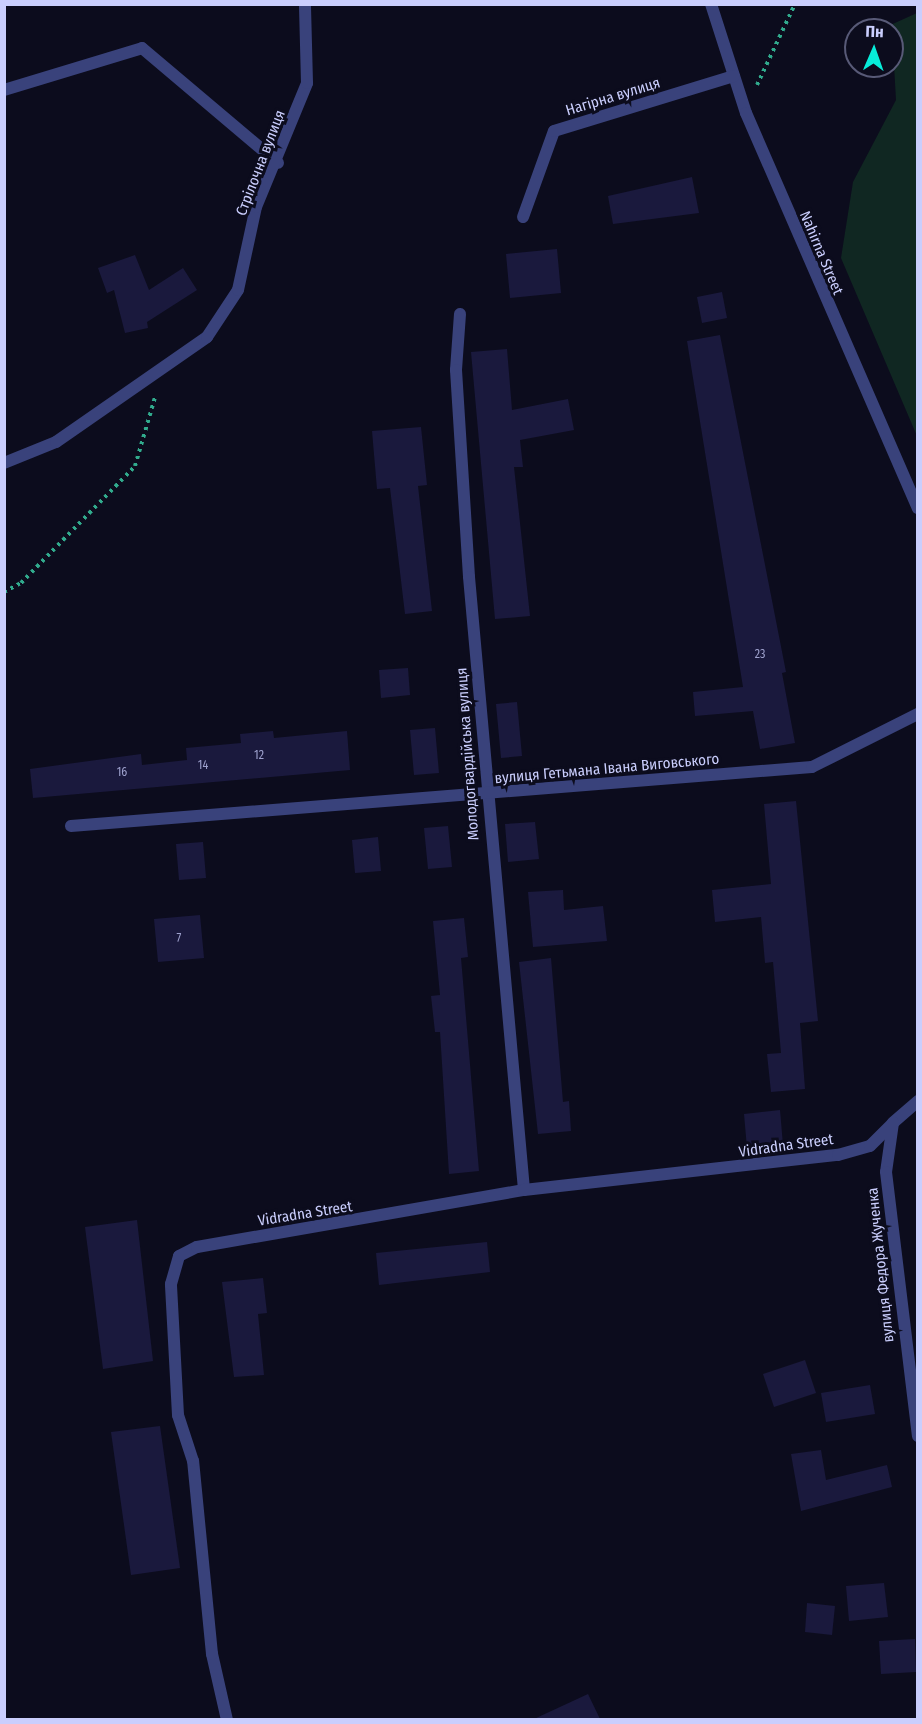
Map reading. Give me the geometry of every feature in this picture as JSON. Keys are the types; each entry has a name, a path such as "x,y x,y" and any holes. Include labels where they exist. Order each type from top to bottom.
{"street":[{"name":"Стрілочна вулиця","path":"4,463 56,442 207,337 238,290 256,207 278,163 307,82 305,4"},
{"name":"Nahirna Street","path":"711,4 746,113 918,508"},
{"path":"4,90 142,48 278,163"},
{"name":"Нагірна вулиця","path":"523,217 554,131 734,76"},
{"name":"Молодогвардійська вулиця","path":"460,314 456,370 485,794 524,1190"},
{"name":"вулиця Гетьмана Івана Виговського","path":"71,826 812,767 918,714"},
{"path":"893,1123 918,1101"},
{"name":"Vidradna Street","path":"227,1719 212,1654 193,1461 178,1415 171,1284 179,1256 197,1247 524,1190 838,1155 870,1146 893,1123"},
{"name":"вулиця Федора Жученка","path":"893,1123 886,1172 918,1436"}],"path":[{"path":"746,113 795,4"},
{"path":"4,592 21,583 135,466 159,372"}],"green space":[{"path":"917,13 917,436 841,258 853,182 896,100 895,78 904,78 904,19"}],"building":[{"path":"692,177 699,213 613,224 608,196"},
{"path":"557,249 561,293 510,298 506,254"},
{"path":"135,255 149,290 183,268 197,290 147,322 148,328 125,333 114,290 107,293 98,268"},
{"path":"722,292 727,318 702,323 697,297"},
{"path":"720,335 786,672 782,673 795,743 760,749 753,711 695,716 693,692 743,687 687,341"},
{"path":"507,349 512,410 568,399 574,430 520,440 523,467 514,467 530,616 495,619 471,352"},
{"path":"421,427 427,485 418,486 432,611 405,614 390,488 377,489 372,431"},
{"path":"408,668 410,695 381,698 379,670"},
{"path":"517,702 522,756 501,758 496,704"},
{"path":"435,728 439,773 414,775 410,730"},
{"path":"273,731 274,738 347,731 350,770 33,798 30,769 141,754 142,765 187,760 186,748 241,743 240,734"},
{"path":"796,801 818,1021 800,1023 805,1089 771,1092 767,1054 781,1053 773,962 765,963 761,917 715,922 712,890 771,884 764,804"},
{"path":"535,822 539,859 508,862 505,824"},
{"path":"448,826 452,867 428,869 424,828"},
{"path":"378,837 381,871 355,873 352,840"},
{"path":"203,842 206,878 179,880 176,844"},
{"path":"563,890 564,910 603,906 607,941 533,947 528,892"},
{"path":"200,915 204,958 158,962 154,919"},
{"path":"464,918 468,957 461,958 479,1171 449,1174 440,1032 435,1032 431,996 440,995 433,921"},
{"path":"551,958 563,1102 569,1101 571,1131 538,1134 519,962"},
{"path":"780,1110 783,1145 747,1148 744,1114"},
{"path":"137,1220 153,1361 103,1369 85,1227"},
{"path":"487,1242 490,1272 379,1285 376,1253"},
{"path":"263,1278 267,1313 258,1314 264,1375 234,1377 222,1282"},
{"path":"805,1360 816,1393 774,1407 763,1374"},
{"path":"870,1385 875,1414 826,1422 821,1393"},
{"path":"160,1426 180,1568 131,1575 111,1432"},
{"path":"821,1450 826,1480 887,1465 892,1487 801,1511 791,1454"},
{"path":"884,1583 888,1617 849,1621 846,1586"},
{"path":"807,1603 835,1606 832,1635 805,1632"},
{"path":"915,1639 916,1672 881,1674 879,1641"},
{"path":"588,1694 600,1719 534,1719"}]}
